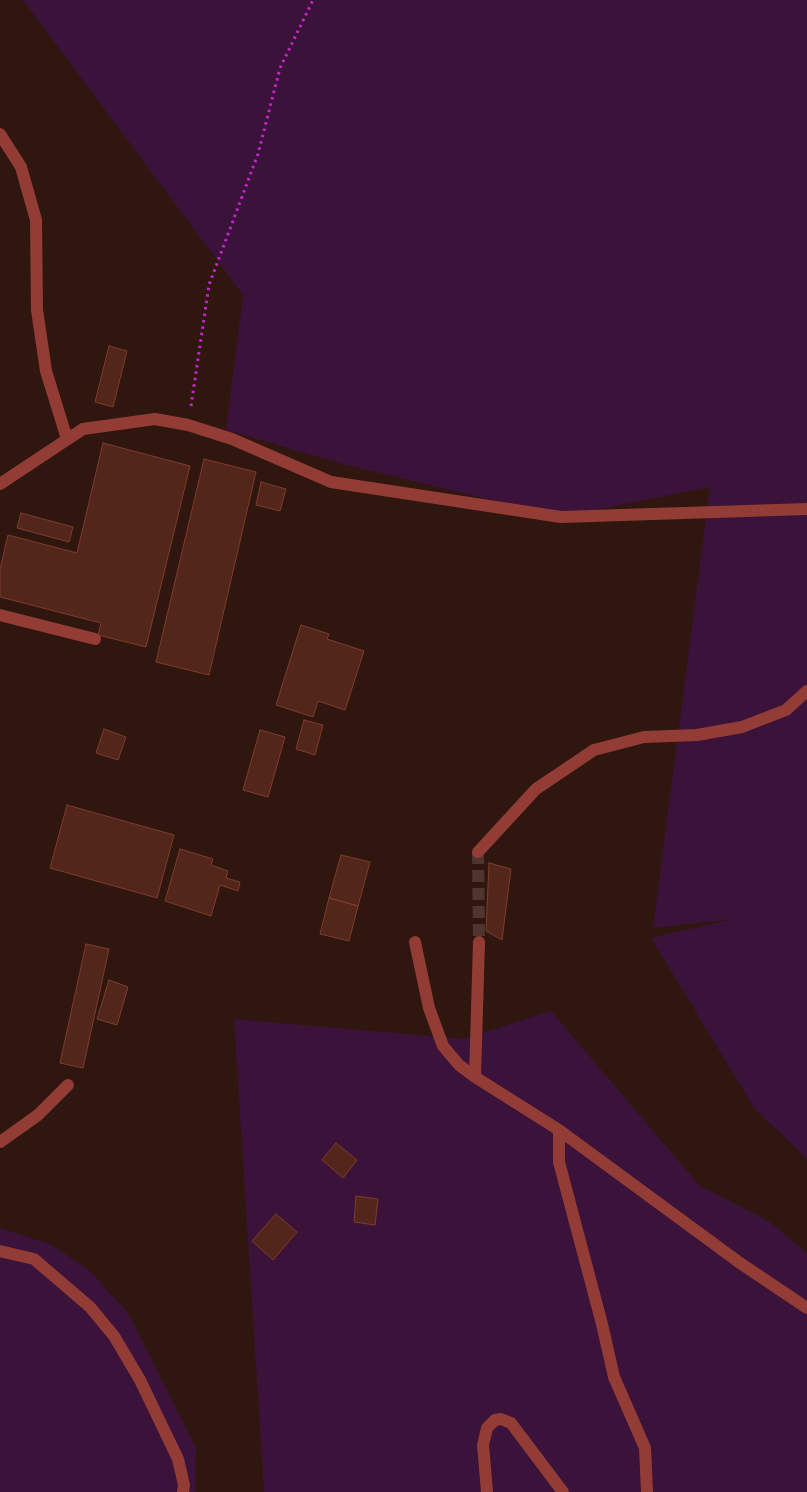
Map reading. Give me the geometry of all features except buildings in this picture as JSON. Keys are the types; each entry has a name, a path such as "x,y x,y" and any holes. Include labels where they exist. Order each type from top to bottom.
{"lane":[{"path":"0,134 21,167 36,220 37,310 43,354 46,371 67,439"},
{"path":"0,484 83,429 155,420 188,425 232,439 331,482 562,517 807,509"},
{"path":"0,615 95,639"},
{"path":"478,852 536,789 594,750 644,737 697,735 742,727 786,710 807,691"},
{"path":"415,942 429,1008 443,1046 459,1065 475,1078 559,1130 740,1263 807,1308"},
{"path":"475,1078 479,942"},
{"path":"0,1142 38,1115 68,1085"},
{"path":"559,1130 559,1162 600,1315 614,1377 645,1448 647,1492"},
{"path":"0,1251 34,1259 90,1307 114,1336 140,1380 178,1459 184,1486 183,1492"},
{"path":"487,1492 483,1445 487,1428 495,1420 501,1418 511,1423 563,1492"}],"path":[{"path":"188,425 209,285 258,154 280,68 313,0"}],"shaded area":[{"path":"23,0 807,0 807,1159 754,1108 651,938 733,919 653,928 710,487 561,517 339,463 226,430 243,295"},
{"path":"551,1011 700,1186 770,1222 807,1253 807,1492 264,1492 234,1019 464,1039"},
{"path":"0,1228 52,1245 90,1271 128,1313 196,1448 195,1492 0,1492"}],"tunnel":[{"path":"478,852 479,942"}]}
